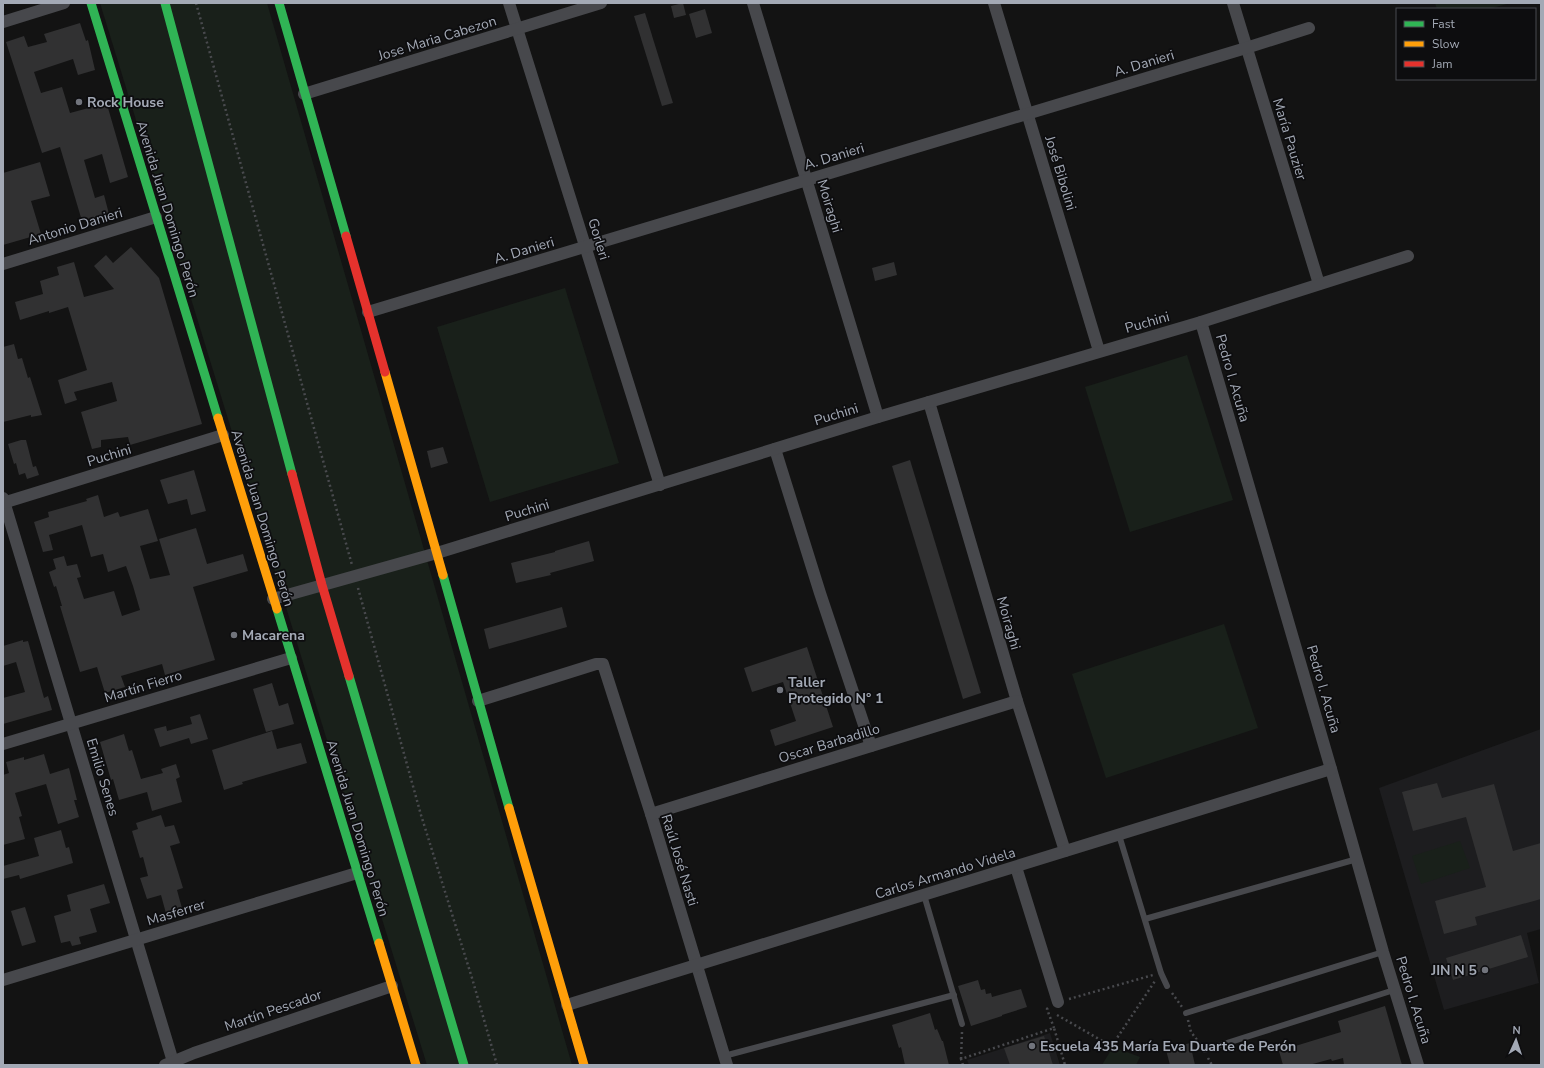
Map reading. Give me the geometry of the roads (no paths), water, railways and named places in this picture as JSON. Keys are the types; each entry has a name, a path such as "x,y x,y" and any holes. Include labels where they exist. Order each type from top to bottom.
{"main road":[{"name":"Avenida Juan Domingo Perón","path":"91,3 416,1065"},
{"path":"165,3 322,585 464,1065"},
{"path":"278,3 584,1065"}],"street":[{"path":"3,22 64,3"},
{"name":"Gorleri","path":"509,3 660,485"},
{"name":"Jose Maria Cabezon","path":"304,94 601,3"},
{"name":"Moiraghi","path":"753,3 878,417"},
{"name":"José Bibolini","path":"994,3 1099,351"},
{"name":"María Pauzier","path":"1233,3 1319,284"},
{"name":"A. Danieri","path":"368,312 1309,28"},
{"name":"Antonio Danieri","path":"3,264 156,217"},
{"name":"Puchini","path":"273,599 437,553 878,417 1201,322 1408,256"},
{"name":"Pedro I. Acuña","path":"1201,322 1394,990 1418,1065"},
{"name":"Moiraghi","path":"929,402 1017,701 1064,851"},
{"name":"Puchini","path":"3,501 223,436"},
{"path":"775,450 870,746"},
{"name":"Emilio Senes","path":"3,501 136,940 171,1064"},
{"name":"Martín Fierro","path":"3,744 291,658"},
{"name":"Raúl José Nasti","path":"478,701 596,664 603,664 651,814 725,1061"},
{"name":"Oscar Barbadillo","path":"651,814 1017,701"},
{"name":"Carlos Armando Videla","path":"567,1005 1331,769"},
{"path":"1016,867 1058,1002"},
{"name":"Masferrer","path":"3,980 357,872"},
{"name":"Martín Pescador","path":"171,1064 194,1052 392,986"}],"lane":[{"path":"1119,835 1146,918 1161,972 1167,986"},
{"path":"1146,918 1357,859"},
{"path":"924,895 962,1024"},
{"path":"1186,1013 1383,952"},
{"path":"1205,1050 1394,990"},
{"path":"725,1061 954,995"}],"place":[{"name":"Rock House","path":"79,102"},
{"name":"Macarena","path":"234,635"},
{"name":"Taller Protegido N° 1","path":"780,690"},
{"name":"JIN N 5","path":"1485,970"},
{"name":"Escuela 435 María Eva Duarte de Perón","path":"1032,1046"}]}
